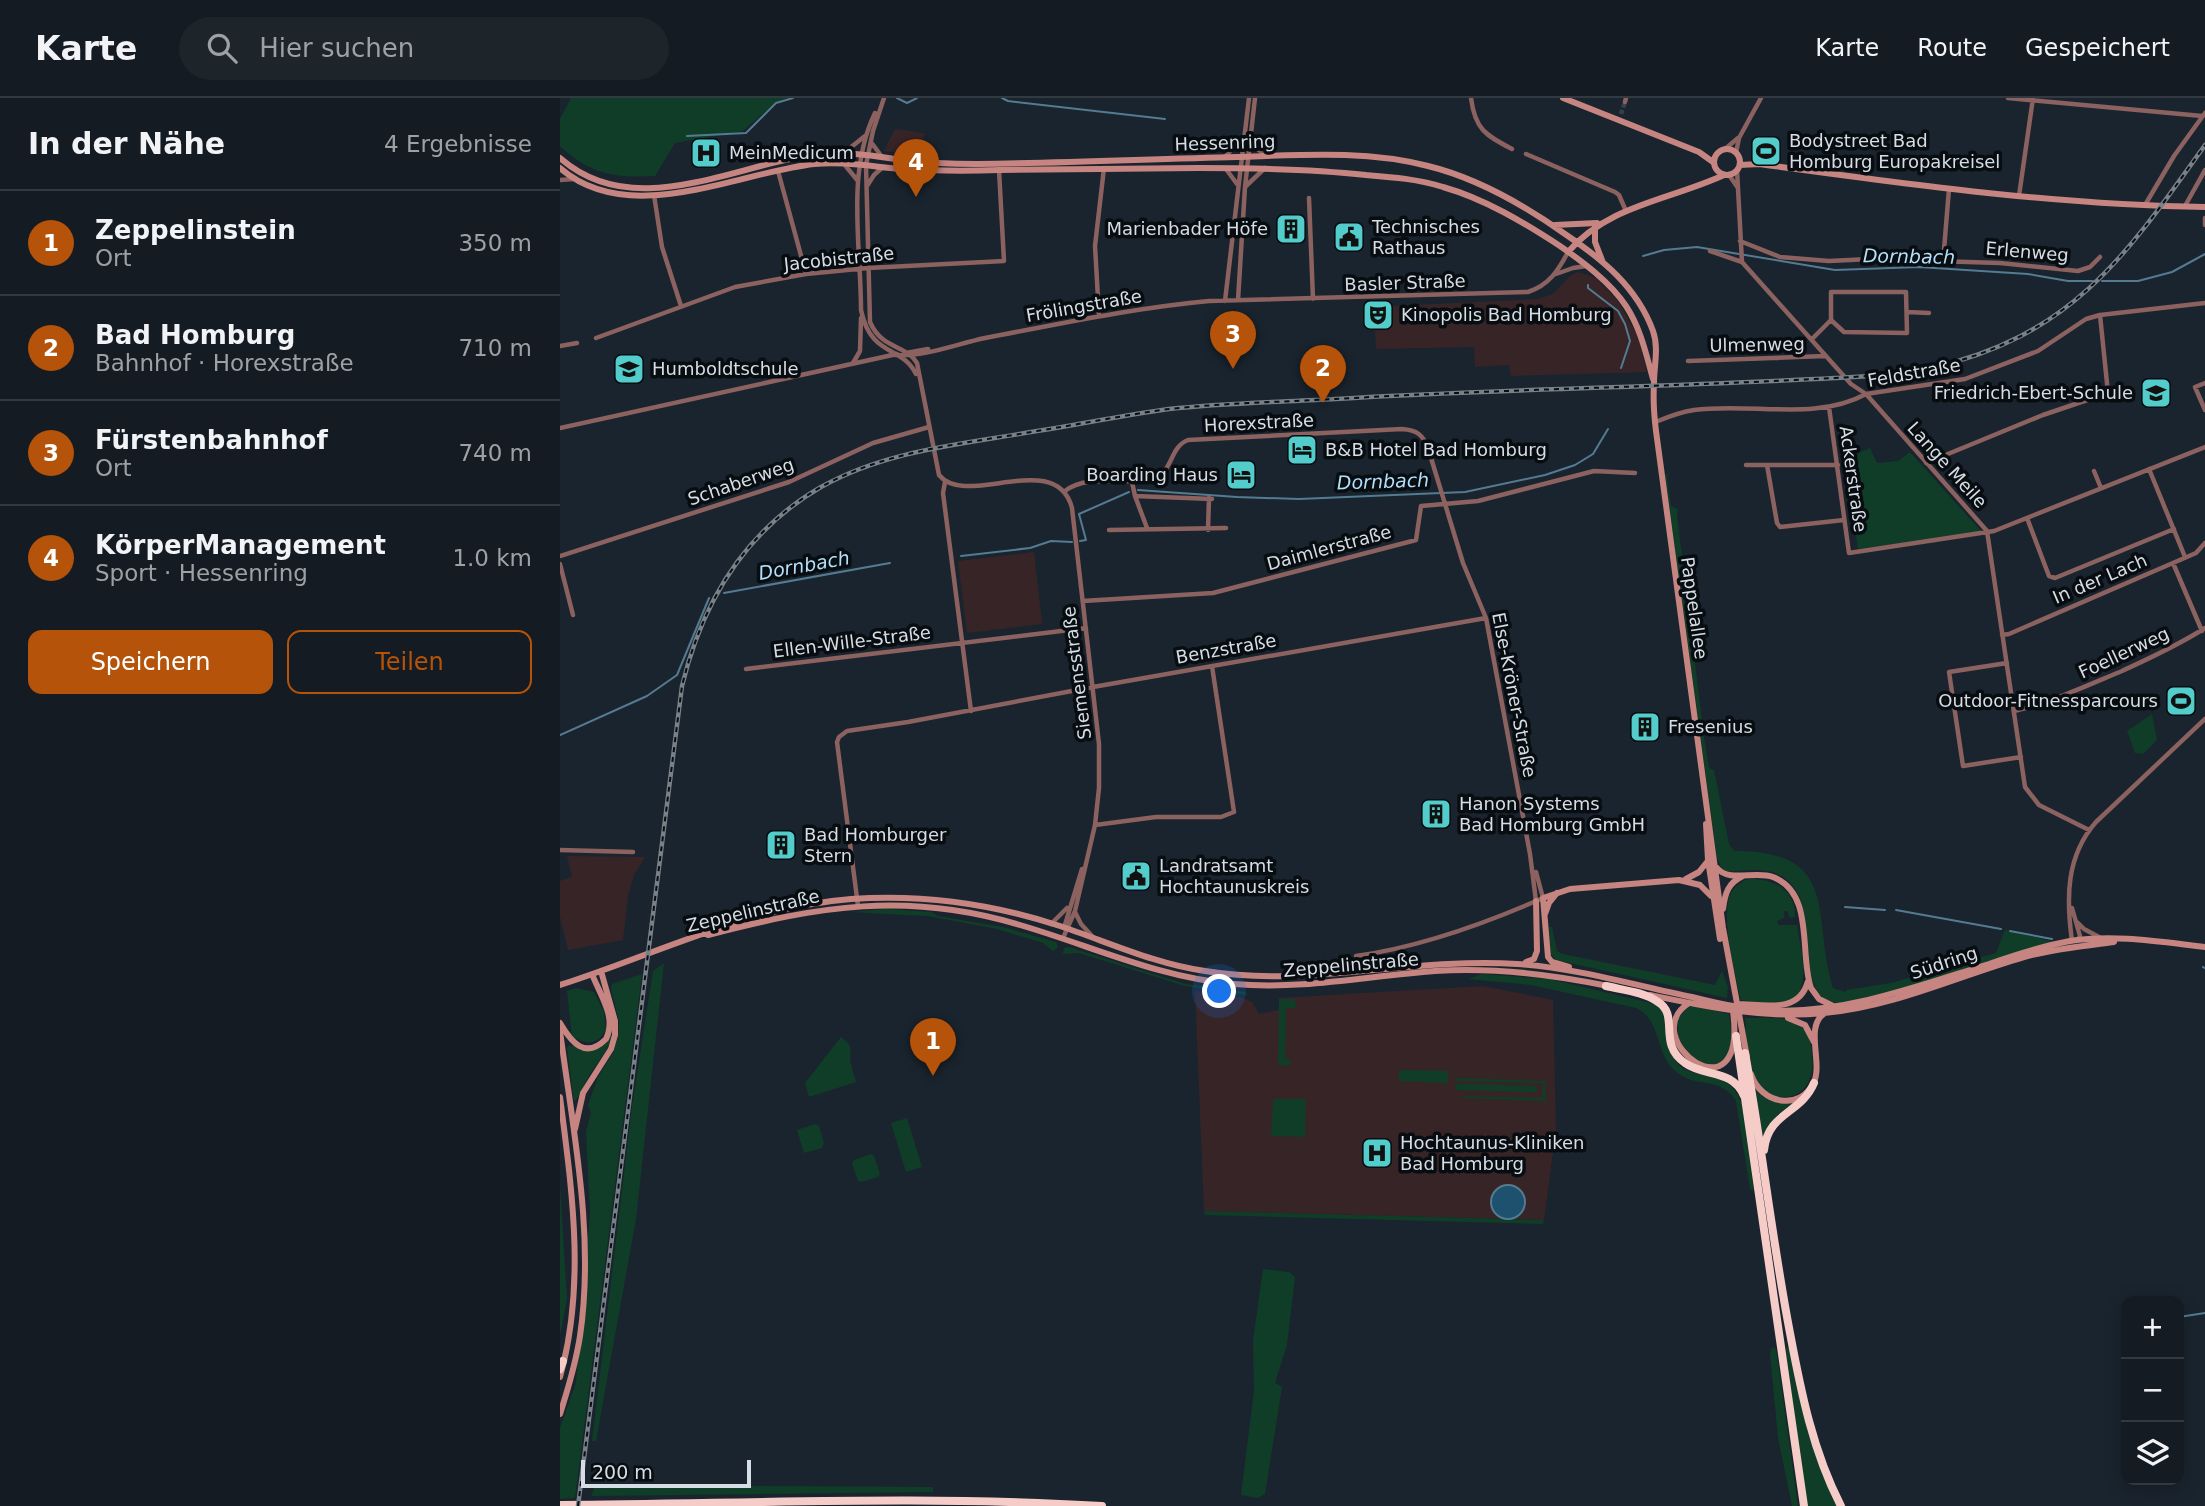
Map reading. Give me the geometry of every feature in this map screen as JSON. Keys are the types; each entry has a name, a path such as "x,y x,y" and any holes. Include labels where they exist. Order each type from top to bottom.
{"highway":[{"path":"1606,986 1660,1002 1668,1014 1669,1042 1675,1054 1690,1067 1720,1074 1736,1084 1742,1091 1749,1115"},
{"path":"1736,1036 1804,1506"},
{"path":"1745,1052 1792,1344 1816,1447 1842,1506"},
{"path":"1763,1167 1766,1135 1771,1126 1781,1115 1804,1099 1814,1083"},
{"path":"560,1506 961,1500 1102,1506"}],"street":[{"path":"1238,300 1249,98"},
{"path":"1245,157 1252,133 1255,98"},
{"path":"1471,98 1474,119 1492,139 1512,149"},
{"path":"1563,98 1620,117 1699,152 1713,162 1717,170 1735,180 1739,192"},
{"path":"1742,261 1737,154 1739,138 1761,98"},
{"path":"2008,98 2204,114"},
{"path":"847,366 856,360 860,351 859,182 866,135 883,99"},
{"path":"864,155 871,142 883,99"},
{"path":"2019,196 2033,100"},
{"path":"2144,206 2204,114"},
{"path":"1252,133 1257,149 1270,156"},
{"path":"1225,157 1245,134"},
{"path":"843,153 866,135"},
{"path":"1713,162 1722,150 1739,138"},
{"path":"871,142 883,157"},
{"path":"1699,152 1722,150 1759,164"},
{"name":"Hessenring","path":"560,158 574,170 598,183 622,188 650,188 703,180 812,156 843,153 945,164 1338,155 1386,158 1431,166 1479,184 1517,203 1553,225 1603,262 1627,286 1653,330 1656,349 1654,381"},
{"path":"1526,155 1615,192 1626,211"},
{"path":"843,163 859,182"},
{"name":"Hessenring","path":"560,168 574,180 603,192 623,195 654,195 815,164 843,163 958,171 1104,168 1307,169 1441,186 1474,198 1521,221 1569,253 1614,291 1627,307 1642,340 1654,381"},
{"path":"863,164 869,314 872,327 883,342 911,355 939,475 945,481 957,485 1042,481 1057,485 1065,491"},
{"path":"1569,253 1577,242 1598,225 1626,211 1727,175 1738,167 1759,164 2019,196 2144,206 2205,207"},
{"path":"866,187 883,167"},
{"path":"1099,316 1095,246 1104,168"},
{"path":"1226,168 1238,187"},
{"path":"1225,301 1238,187 1244,168"},
{"path":"1245,187 1265,168"},
{"name":"Jacobistraße","path":"596,338 726,289 806,274 860,268 1004,261 999,170"},
{"path":"1704,183 1717,170"},
{"path":"2185,207 2205,170"},
{"path":"778,171 806,274"},
{"path":"560,180 574,180"},
{"path":"1474,198 1478,194 1479,184"},
{"path":"1943,262 1949,189"},
{"path":"654,195 664,259 681,306"},
{"path":"1309,198 1314,299"},
{"path":"2205,218 2205,225"},
{"path":"1553,225 1598,225"},
{"path":"1598,225 1595,242 1603,262"},
{"name":"Erlenweg","path":"1740,244 1780,257 1829,261 1870,259 2000,263 2078,271 2091,267 2100,257"},
{"name":"Lange Meile","path":"1710,251 1742,261 1851,384 1866,394 1987,531 2025,788 2039,806 2089,830"},
{"name":"Basler Straße","path":"1225,301 1528,292 1548,282 1569,253"},
{"path":"1556,274 1586,266"},
{"path":"1228,269 1238,269"},
{"path":"1812,339 1831,320 1831,292 1906,292 1907,333 1844,332 1831,320"},
{"name":"Frölingstraße","path":"560,428 905,353 1153,307 1225,301"},
{"name":"Feldstraße","path":"1658,421 1693,410 1829,408 1852,402 1866,394 1965,379 2038,351 2086,319 2205,303"},
{"path":"861,310 870,335 881,347 915,365"},
{"path":"1907,312 1929,313"},
{"path":"1926,463 2043,415 2108,393 2100,315"},
{"path":"560,346 577,342"},
{"path":"915,365 922,351"},
{"name":"Frölingstraße","path":"895,355 911,355 922,351"},
{"name":"Ulmenweg","path":"1688,361 1826,356"},
{"name":"Pappelallee","path":"1654,381 1657,436 1737,1021 1755,1085 1770,1097 1781,1100 1797,1097 1814,1083"},
{"path":"2205,383 2195,387 2202,397 2205,410"},
{"name":"Pappelallee","path":"1655,403 1657,436"},
{"name":"Ackerstraße","path":"1829,408 1849,553 1987,531"},
{"name":"Schaberweg","path":"560,556 794,481 873,443 929,428"},
{"name":"Horexstraße","path":"1065,491 1075,485 1087,483 1155,479 1162,475 1179,445 1188,440 1402,429 1415,431 1425,440 1445,505"},
{"path":"1987,531 1994,531 2205,447"},
{"path":"1745,465 1838,465"},
{"path":"1767,465 1777,523 1780,527 1844,520"},
{"path":"2149,469 2185,557"},
{"name":"Daimlerstraße","path":"1083,601 1213,593 1416,540 1421,506 1478,501 1594,471 1635,473"},
{"path":"2094,471 2101,488"},
{"path":"945,481 943,493 971,711"},
{"path":"1132,482 1147,528"},
{"name":"Siemensstraße","path":"1065,491 1072,508 1099,744 1099,792 1095,825 1075,911 1066,928"},
{"path":"1135,496 1210,498 1208,530"},
{"name":"Else-Kröner-Straße","path":"1445,505 1463,563 1486,618 1540,899"},
{"path":"2027,518 2049,576 2055,578 2174,530"},
{"path":"1109,530 1226,528"},
{"name":"In der Lach","path":"2002,635 2174,563 2196,553 2205,543"},
{"path":"2174,563 2203,630"},
{"path":"560,564 573,615"},
{"name":"Benzstraße","path":"858,902 837,742 839,737 852,729 908,723 1093,687 1486,618"},
{"name":"Ellen-Wille-Straße","path":"746,669 1086,628"},
{"name":"Foellerweg","path":"2014,711 2042,704 2090,685 2203,630"},
{"path":"2007,663 1949,672 1961,753 1963,766 2021,757"},
{"path":"1095,825 1156,817 1221,817 1234,812 1212,666"},
{"path":"2077,942 2069,881 2082,839 2205,719"},
{"name":"Pappelallee","path":"1704,783 1713,901 1733,995"},
{"path":"560,850 633,852"},
{"name":"Siemensstraße","path":"1063,939 1069,905 1088,852"},
{"path":"1356,956 1393,950 1499,918 1558,892 1679,880 1693,876 1708,860"},
{"path":"1715,865 1724,874 1761,874 1777,878 1789,887 1796,897 1801,914 1811,988 1819,999 1839,1007"},
{"path":"1723,928 1725,894 1735,880 1746,874"},
{"path":"1679,880 1700,885 1713,901"},
{"path":"1544,920 1549,903 1558,892"},
{"name":"Zeppelinstraße","path":"560,985 679,943 789,915 858,902 913,899 1003,911 1066,928 1188,968 1244,976 1290,976 1461,963 1517,964 1571,971 1760,1010 1818,1010"},
{"path":"1540,899 1546,948 1552,962 1622,982"},
{"path":"1517,964 1531,961 1536,956 1540,899"},
{"path":"2070,900 2077,923 2077,942"},
{"name":"Zeppelinstraße","path":"858,902 953,910 1002,919 1168,973 1233,984 1314,985 1435,971 1539,973 1719,1010 1779,1016 1825,1013"},
{"name":"Siemensstraße","path":"1051,924 1069,905"},
{"path":"1075,911 1081,924 1098,940"},
{"path":"2077,923 2103,938"},
{"name":"Südring","path":"1818,1010 1891,995 2029,951 2077,942 2103,938 2205,947"},
{"name":"Südring","path":"1825,1013 1897,998 2077,942 2140,941"},
{"path":"574,1140 583,1093 611,1049 615,1035 615,1021 601,971"},
{"path":"560,1023 569,1039 582,1047 592,1048 606,1039 610,1022 592,974"},
{"path":"1723,1004 1779,1006 1792,1003 1804,991 1808,976"},
{"path":"1689,1003 1678,1012 1675,1032 1681,1051 1693,1062 1710,1067 1724,1062 1733,1052 1736,1036"},
{"path":"1814,1083 1817,1022 1825,1013"},
{"path":"1779,1016 1805,1025 1815,1044"},
{"name":"Pappelallee","path":"1736,1036 1737,1021"},
{"path":"560,1031 574,1140 585,1264 580,1336 560,1414"},
{"path":"560,1097 574,1214 576,1262 573,1312 560,1377"},
{"path":"560,1128 566,1142"}],"shaded area":[{"path":"895,129 924,133 921,156 884,151"},
{"path":"1578,272 1596,278 1617,300 1637,334 1647,372 1511,376 1509,365 1475,367 1474,347 1376,349 1374,307 1538,299 1553,294 1570,276"},
{"path":"1034,552 1042,624 967,633 958,561"},
{"path":"567,856 645,857 634,875 628,896 623,940 568,950 560,917 560,881 572,877"},
{"path":"1483,986 1553,1000 1556,1130 1544,1220 1204,1211 1195,991 1242,998 1252,1002 1259,1014 1279,1010 1279,998"}],"green space":[{"path":"571,98 788,98 776,102 743,131 675,143 655,176 641,176 616,175 593,169 560,146 560,119"},
{"path":"1870,448 1877,463 1898,461 1910,452 1982,532 1858,549 1845,459"},
{"path":"1670,473 1667,477 1671,506 1678,509 1704,737 1709,768 1714,770 1729,844 1734,851 1768,854 1792,862 1807,875 1816,892 1833,988 1846,992 1891,983 1996,953 2005,930 2054,942 1884,994 1838,1003 1822,997 1814,983 1810,965 1806,921 1801,901 1792,884 1769,871 1726,871 1717,858 1665,475"},
{"path":"2152,714 2157,740 2143,754 2135,753 2127,731"},
{"path":"1748,879 1766,881 1781,887 1787,892 1794,907 1795,917 1790,918 1787,911 1784,911 1784,918 1777,921 1778,925 1797,925 1803,982 1794,999 1784,1003 1741,1000 1730,949 1727,908 1732,891"},
{"path":"887,909 931,912 938,916 1003,927 1056,942 1058,947 1053,951 1043,943 997,929 928,916 849,912"},
{"path":"1549,927 1552,927 1557,951 1563,954 1715,985 1722,971 1728,987 1727,998 1556,960 1551,954"},
{"path":"1069,947 1185,984 1245,992 1248,995 1185,986 1079,953 1063,954 1064,948"},
{"path":"664,963 636,1219 596,1441 592,1441 632,1107 653,971"},
{"path":"642,974 575,1498 560,1499 560,1428 576,1383 590,1213 586,1132 591,1113 588,1105 598,1077 613,1053 618,1037 619,1022 612,984"},
{"path":"1482,974 1549,979 1655,1004 1664,1010 1669,1048 1678,1064 1686,1070 1726,1082 1735,1090 1742,1104 1754,1191 1750,1189 1736,1101 1724,1089 1694,1081 1671,1067 1651,1021 1645,1014 1636,1008 1531,985 1468,979"},
{"path":"576,988 594,992 604,1012 606,1029 595,1041 587,1042 572,1037 567,991"},
{"path":"1279,999 1295,999 1296,1008 1286,1008 1285,1058 1290,1059 1290,1065 1278,1065"},
{"path":"1688,1007 1729,1014 1732,1037 1730,1048 1719,1063 1713,1065 1700,1062 1683,1047 1679,1039 1678,1019"},
{"path":"1745,1018 1783,1019 1797,1023 1806,1031 1811,1043 1812,1066 1810,1078 1801,1091 1787,1097 1779,1097 1771,1095 1759,1085 1752,1072 1744,1028"},
{"path":"612,1035 574,1102 567,1049 569,1045 598,1048"},
{"path":"841,1037 850,1047 856,1082 809,1097 805,1083"},
{"path":"1399,1070 1448,1071 1448,1083 1399,1081"},
{"path":"1455,1078 1546,1081 1545,1101 1462,1098 1542,1098 1543,1083 1455,1081"},
{"path":"1455,1086 1535,1086 1538,1092 1456,1090"},
{"path":"1756,1090 1775,1101 1797,1101 1778,1114 1762,1136"},
{"path":"1273,1099 1306,1099 1305,1137 1271,1136"},
{"path":"907,1118 922,1167 906,1172 891,1123"},
{"path":"815,1124 819,1126 824,1143 822,1148 804,1153 797,1130"},
{"path":"871,1154 880,1174 878,1177 858,1181 852,1163"},
{"path":"560,1186 567,1299 560,1335"},
{"path":"1204,1211 1544,1220 1543,1224 1205,1215"},
{"path":"1263,1269 1289,1272 1295,1277 1287,1345 1275,1383 1282,1387 1265,1494 1258,1498 1241,1495 1254,1391 1253,1340"},
{"path":"1775,1347 1798,1506 1792,1506 1778,1438 1770,1354"},
{"path":"1790,1347 1839,1506 1807,1506 1785,1348"},
{"path":"596,1484 642,1488 933,1487 933,1492 591,1496"}],"water":[{"path":"1508,1185 1520,1190 1525,1202 1520,1214 1508,1219 1496,1214 1491,1202 1496,1190"}],"waterway":[{"path":"687,136 746,133 776,103 793,98"},
{"path":"897,98 907,103 917,98"},
{"path":"1002,98 1008,101 1165,119"},
{"name":"Dornbach","path":"1643,256 1664,250 1697,247 1835,270 1919,267 2093,281"},
{"name":"Dornbach","path":"2102,281 2138,281 2172,272 2205,254"},
{"name":"Dornbach","path":"1588,285 1588,288 1618,311 1625,324 1630,341 1621,368"},
{"name":"Dornbach","path":"1138,490 1299,499 1465,492 1545,475 1575,465 1593,454 1608,429"},
{"name":"Dornbach","path":"1080,541 1086,540 1079,514 1129,492"},
{"name":"Dornbach","path":"961,556 1030,548 1051,541 1072,542"},
{"name":"Dornbach","path":"724,593 890,563"},
{"name":"Dornbach","path":"560,735 647,696 677,675 709,598"},
{"path":"1845,907 1885,910"},
{"path":"1896,910 2001,929"},
{"path":"2010,931 2052,939"},
{"path":"2184,1316 2205,1313"}],"tunnel":[{"path":"1621,114 1625,102"}],"railway":[{"path":"578,1506 682,686 701,626 715,598 730,572 770,525 821,487 872,464 899,456 1169,409 1398,396 1835,378 1895,374 1931,368 1980,354 2022,335 2059,313 2121,256 2205,145"}],"place":[{"name":"Bodystreet Bad Homburg Europakreisel","path":"1766,151"},
{"name":"MeinMedicum","path":"706,153"},
{"name":"KörperManagement","path":"916,197"},
{"name":"Marienbader Höfe","path":"1291,229"},
{"name":"Technisches Rathaus","path":"1349,237"},
{"name":"Kinopolis Bad Homburg","path":"1378,315"},
{"name":"Humboldtschule","path":"629,369"},
{"name":"Fürstenbahnhof","path":"1233,369"},
{"name":"Friedrich-Ebert-Schule","path":"2156,393"},
{"name":"Bad Homburg","path":"1323,403"},
{"name":"B&B Hotel Bad Homburg","path":"1302,450"},
{"name":"Boarding Haus","path":"1241,475"},
{"name":"Outdoor-Fitnessparcours","path":"2181,701"},
{"name":"Fresenius","path":"1645,727"},
{"name":"Hanon Systems Bad Homburg GmbH","path":"1436,814"},
{"name":"Bad Homburger Stern","path":"781,845"},
{"name":"Landratsamt Hochtaunuskreis","path":"1136,876"},
{"name":"Zeppelinstein","path":"933,1076"},
{"name":"Hochtaunus-Kliniken Bad Homburg","path":"1377,1153"}]}
